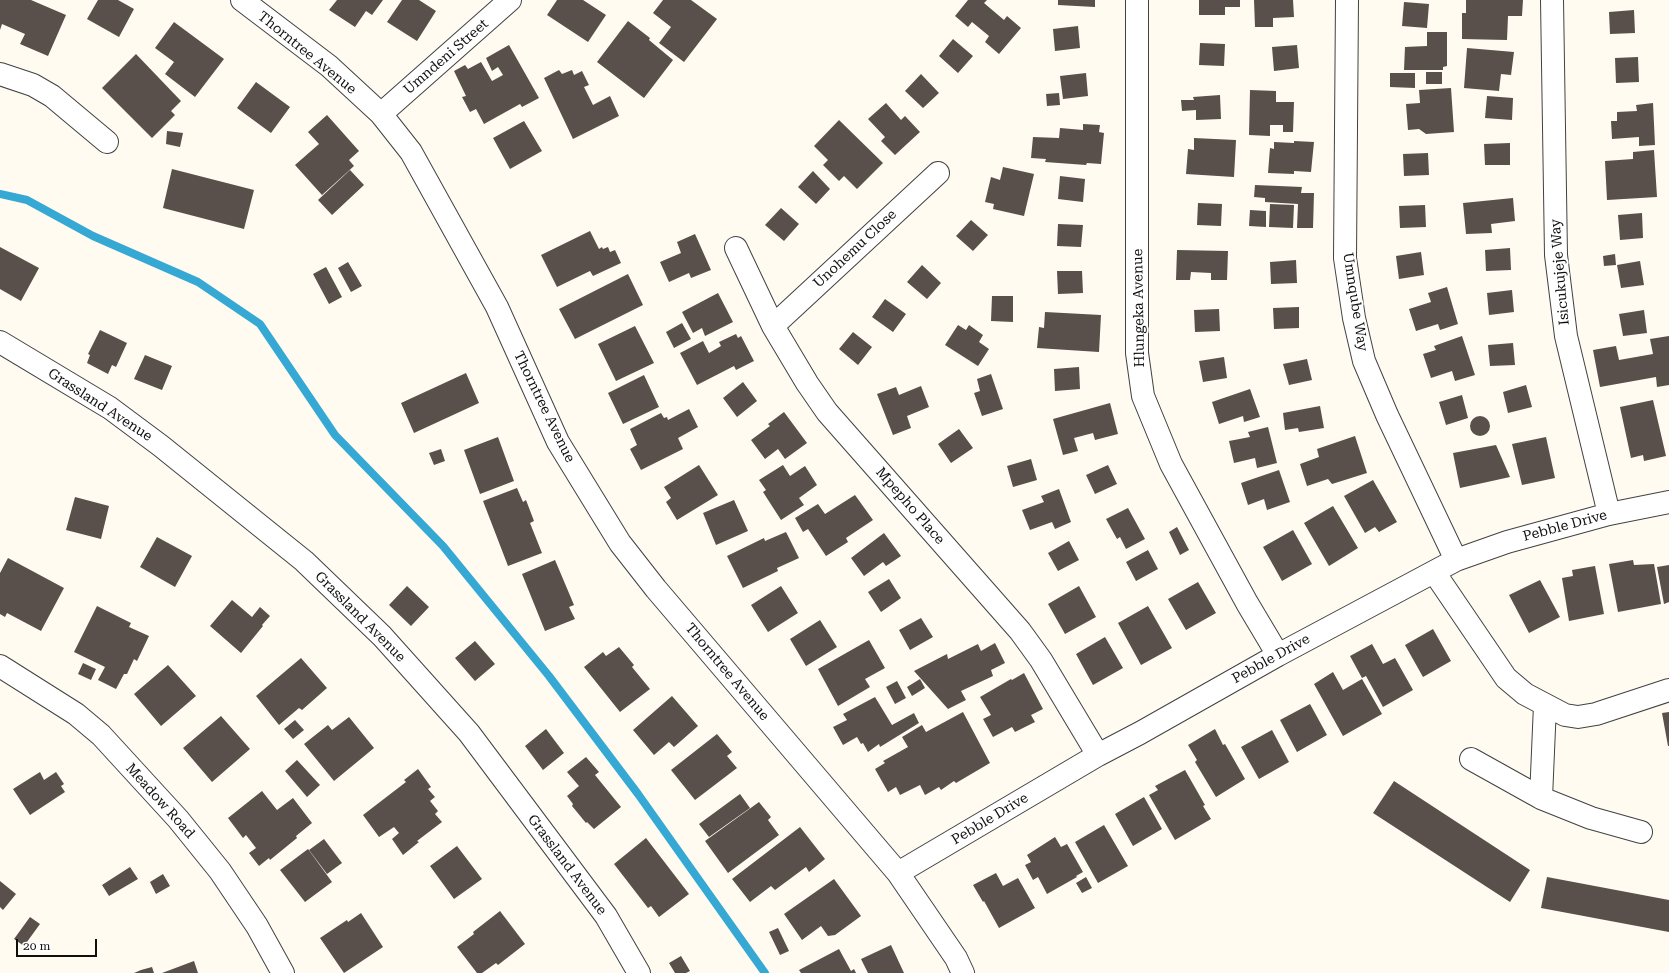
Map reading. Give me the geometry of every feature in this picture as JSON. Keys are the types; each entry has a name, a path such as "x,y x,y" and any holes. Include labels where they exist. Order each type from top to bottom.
{"street":[{"name":"Thorntree Avenue","path":"242,0 329,66 381,114 411,152 497,306 558,442 620,543 662,595 898,873 956,958 963,973"},
{"name":"Umndeni Street","path":"381,114 510,0"},
{"name":"Hlungeka Avenue","path":"1137,0 1137,353 1143,396 1171,464 1278,655"},
{"name":"Umnqube Way","path":"1347,0 1345,258 1354,318 1364,361 1387,415 1456,560"},
{"name":"Isicukujeje Way","path":"1552,0 1556,255 1566,336 1609,514"},
{"path":"0,74 33,85 52,96 107,142"},
{"name":"Unohemu Close","path":"773,326 938,173"},
{"name":"Mpepho Place","path":"736,248 773,326 807,383 827,412 1020,631 1041,660 1098,755"},
{"name":"Grassland Avenue","path":"0,342 110,408 161,446 304,561 382,636 474,739 606,916 639,973"},
{"name":"Pebble Drive","path":"898,873 1098,755 1278,655 1456,560 1507,542 1609,514 1669,502"},
{"path":"1434,572 1506,678 1525,694 1545,705 1565,715 1578,717 1596,714 1669,690"},
{"name":"Meadow Road","path":"0,666 76,714 101,735 178,819 220,871 257,926 283,973"},
{"path":"1541,798 1545,705"},
{"path":"1471,759 1541,798 1591,818 1641,832"}],"building":[{"path":"0,0 31,0 66,15 48,56 20,44 25,34 2,24 0,30"},
{"path":"98,0 118,0 134,9 119,37 87,19"},
{"path":"337,0 383,0 372,15 366,11 355,27 329,10"},
{"path":"402,0 419,0 436,11 417,41 387,22"},
{"path":"557,0 583,0 606,15 588,42 547,15"},
{"path":"663,0 691,0 717,19 684,62 659,43 671,27 653,13"},
{"path":"968,0 987,0 984,3 1004,20 1007,16 1021,28 999,54 985,42 989,36 972,22 968,27 955,16"},
{"path":"1058,0 1095,0 1095,7 1058,5"},
{"path":"1199,0 1240,0 1240,7 1225,7 1225,15 1199,15"},
{"path":"1254,0 1293,0 1294,17 1273,18 1273,27 1255,27"},
{"path":"1466,0 1523,0 1522,16 1508,16 1507,40 1462,39 1462,13 1466,13"},
{"path":"1404,2 1429,4 1427,28 1402,26"},
{"path":"1634,10 1635,33 1610,34 1609,12"},
{"path":"628,21 650,38 649,40 673,60 644,98 597,62"},
{"path":"174,22 224,59 195,97 165,74 174,62 155,48"},
{"path":"1078,26 1080,48 1055,51 1053,29"},
{"path":"1427,32 1447,32 1447,66 1443,67 1443,70 1404,70 1405,47 1427,46"},
{"path":"953,39 973,56 958,73 939,56"},
{"path":"1200,43 1225,44 1224,66 1199,65"},
{"path":"509,45 539,98 522,107 520,104 484,124 476,109 470,112 462,97 466,96 454,71 465,65 468,69 481,62 492,81 503,75 498,67 492,71 486,58"},
{"path":"1297,45 1299,68 1274,71 1272,47"},
{"path":"1467,48 1514,52 1511,75 1501,74 1499,91 1464,88"},
{"path":"136,54 181,101 171,111 175,115 152,138 102,88"},
{"path":"1638,57 1639,82 1616,83 1615,58"},
{"path":"559,70 562,74 572,70 574,75 582,71 589,85 584,87 593,105 610,96 619,116 573,139 544,78"},
{"path":"1426,72 1442,72 1442,84 1426,84"},
{"path":"1086,73 1088,96 1063,99 1060,76"},
{"path":"1390,73 1415,73 1415,88 1390,87"},
{"path":"921,74 939,93 923,108 905,91"},
{"path":"256,82 290,107 271,133 237,108"},
{"path":"1451,88 1454,132 1426,134 1419,129 1408,130 1406,104 1420,103 1419,90"},
{"path":"1250,90 1276,91 1276,102 1294,102 1293,132 1283,132 1283,125 1270,125 1270,136 1249,135"},
{"path":"1059,93 1060,105 1047,106 1046,94"},
{"path":"1220,95 1221,119 1196,120 1196,110 1182,111 1181,100 1194,100 1193,97"},
{"path":"1487,96 1513,98 1512,120 1485,118"},
{"path":"886,103 901,120 905,116 920,132 895,155 881,141 885,137 868,119"},
{"path":"1653,103 1655,145 1639,146 1639,137 1612,139 1611,121 1617,121 1617,112 1637,111 1636,105"},
{"path":"327,115 359,151 349,160 354,166 322,195 295,165 319,144 308,132"},
{"path":"839,120 883,163 857,189 844,176 839,181 823,165 828,160 814,146"},
{"path":"524,121 542,151 510,169 493,138"},
{"path":"1083,124 1100,125 1099,132 1104,133 1101,164 1087,163 1086,165 1045,162 1046,159 1031,158 1033,137 1059,138 1060,128 1083,130"},
{"path":"167,131 183,133 180,147 166,144"},
{"path":"1194,138 1236,140 1234,177 1186,174 1188,149 1194,150"},
{"path":"1294,141 1314,142 1311,172 1294,171 1294,174 1268,173 1270,148 1274,149 1274,142 1294,143"},
{"path":"1510,143 1510,165 1485,165 1484,144"},
{"path":"1654,150 1657,197 1607,200 1605,161 1633,159 1633,152"},
{"path":"1428,153 1429,175 1404,176 1403,154"},
{"path":"1003,167 1034,174 1024,216 993,209 994,204 985,202 991,177 1000,180"},
{"path":"172,169 254,190 244,229 163,208"},
{"path":"350,170 364,185 332,215 318,200"},
{"path":"813,171 830,189 816,204 798,187"},
{"path":"1060,176 1085,179 1083,202 1058,199"},
{"path":"1255,185 1302,187 1301,193 1314,193 1313,228 1297,228 1298,204 1265,202 1265,198 1254,197"},
{"path":"1513,198 1515,221 1491,224 1492,233 1466,234 1463,203"},
{"path":"1198,203 1222,204 1221,226 1197,225"},
{"path":"1270,204 1294,205 1293,228 1269,227"},
{"path":"1425,205 1426,227 1400,228 1399,206"},
{"path":"781,208 799,224 784,241 765,225"},
{"path":"1250,210 1266,211 1266,227 1249,226"},
{"path":"1642,213 1643,238 1620,240 1618,215"},
{"path":"971,220 988,235 973,251 956,236"},
{"path":"1058,224 1083,225 1081,247 1057,246"},
{"path":"590,231 599,249 602,247 603,249 608,247 610,252 615,250 621,263 593,276 590,271 557,287 541,255"},
{"path":"695,234 711,270 691,278 689,273 669,282 660,262 681,253 677,242"},
{"path":"0,247 39,268 21,301 0,289"},
{"path":"1510,248 1511,270 1486,271 1485,250"},
{"path":"1177,250 1228,251 1227,280 1211,280 1211,273 1191,272 1190,280 1176,280"},
{"path":"1421,252 1424,275 1399,279 1396,256"},
{"path":"1615,254 1616,265 1604,266 1603,256"},
{"path":"1296,260 1297,283 1271,284 1270,262"},
{"path":"1640,261 1644,285 1621,288 1617,265"},
{"path":"348,262 362,286 351,292 338,268"},
{"path":"922,265 941,283 927,299 907,282"},
{"path":"326,267 342,297 329,304 313,274"},
{"path":"1057,271 1082,271 1083,293 1058,294"},
{"path":"628,274 643,305 575,339 559,309"},
{"path":"1447,287 1458,324 1440,330 1438,324 1416,331 1409,309 1431,302 1428,293"},
{"path":"1512,290 1514,312 1489,315 1487,293"},
{"path":"718,293 733,322 705,336 702,328 693,333 682,312"},
{"path":"992,296 1013,296 1013,322 991,321"},
{"path":"885,299 906,314 893,332 872,317"},
{"path":"1299,307 1299,328 1274,329 1273,308"},
{"path":"1219,309 1220,331 1195,332 1194,310"},
{"path":"1644,310 1647,333 1623,336 1619,314"},
{"path":"1045,312 1101,315 1099,352 1037,348 1039,327 1044,328"},
{"path":"682,323 691,339 674,348 666,332"},
{"path":"958,325 966,330 969,325 983,335 979,342 989,349 978,366 945,345"},
{"path":"635,326 654,363 616,381 598,344"},
{"path":"100,330 127,343 116,367 112,365 108,374 87,363 90,355 88,354"},
{"path":"853,332 872,347 858,365 839,349"},
{"path":"736,334 738,338 741,336 754,361 736,370 734,366 697,385 680,353 703,341 709,353 721,346 719,342"},
{"path":"1462,336 1475,375 1455,381 1452,371 1431,378 1423,354 1436,350 1434,346"},
{"path":"1669,336 1669,385 1657,387 1656,377 1600,387 1593,350 1616,346 1619,360 1653,354 1650,339"},
{"path":"1513,343 1515,365 1490,366 1488,345"},
{"path":"145,355 172,366 162,390 134,379"},
{"path":"1224,357 1227,378 1203,382 1199,361"},
{"path":"1307,359 1312,380 1289,385 1283,364"},
{"path":"1079,367 1080,389 1055,391 1054,369"},
{"path":"466,373 479,403 414,433 401,403"},
{"path":"991,374 1003,409 982,416 974,393 980,391 977,379"},
{"path":"644,375 659,407 623,424 608,393"},
{"path":"743,382 757,401 737,417 723,398"},
{"path":"1526,385 1532,407 1508,413 1503,392"},
{"path":"921,386 929,407 907,416 911,428 893,435 877,394 896,387 899,395"},
{"path":"1250,389 1260,417 1244,422 1243,416 1219,424 1212,402"},
{"path":"1462,395 1468,418 1446,425 1439,402"},
{"path":"1653,400 1666,456 1644,461 1643,455 1631,458 1620,407"},
{"path":"1110,403 1118,434 1095,440 1093,433 1074,438 1078,451 1063,455 1053,419"},
{"path":"1320,406 1324,428 1299,432 1298,428 1285,430 1283,413"},
{"path":"689,409 698,427 678,438 683,449 641,470 630,449 637,445 630,429 661,413 664,418 667,417 668,420"},
{"path":"784,412 807,443 785,459 778,449 765,459 751,440 770,426 768,424"},
{"path":"1480,416 1487,419 1490,426 1487,433 1480,436 1473,433 1470,426 1473,419"},
{"path":"1268,427 1277,463 1257,468 1255,458 1234,463 1229,441 1250,437 1248,432"},
{"path":"959,429 973,448 951,463 938,444"},
{"path":"1355,436 1367,473 1332,484 1328,479 1307,486 1300,464 1319,457 1317,449"},
{"path":"498,437 514,481 480,494 464,450"},
{"path":"1546,437 1555,478 1522,485 1512,444"},
{"path":"1496,445 1510,477 1460,488 1453,453"},
{"path":"441,449 445,461 434,465 429,453"},
{"path":"1031,459 1037,480 1013,487 1007,466"},
{"path":"699,465 718,495 677,520 666,502 671,498 664,487"},
{"path":"783,465 790,476 805,466 817,485 799,498 804,505 781,520 763,492 766,490 759,480"},
{"path":"1108,465 1117,484 1095,494 1086,475"},
{"path":"1279,470 1290,502 1267,510 1264,499 1248,505 1241,483"},
{"path":"1373,480 1397,522 1379,532 1375,527 1365,533 1344,496"},
{"path":"517,488 523,502 526,500 534,521 530,523 542,553 508,566 483,501"},
{"path":"1059,489 1071,522 1055,529 1052,522 1030,530 1022,510 1044,502 1041,496"},
{"path":"855,495 873,520 846,538 848,542 826,556 808,529 803,532 795,518 818,504 825,514"},
{"path":"75,497 109,506 101,539 66,530"},
{"path":"734,500 748,531 716,545 703,513"},
{"path":"1333,506 1358,548 1329,566 1304,523"},
{"path":"1128,508 1145,539 1126,549 1120,537 1117,539 1106,519"},
{"path":"1177,527 1189,550 1180,555 1169,532"},
{"path":"1293,530 1312,564 1282,581 1263,547"},
{"path":"786,532 799,558 777,568 778,571 743,588 727,556 764,538 765,541"},
{"path":"884,533 901,556 886,566 883,562 864,576 851,558"},
{"path":"157,537 192,556 175,587 140,567"},
{"path":"1069,541 1079,560 1058,571 1048,553"},
{"path":"1148,550 1158,569 1136,581 1126,562"},
{"path":"8,558 64,588 41,631 7,613 5,617 0,614 0,573"},
{"path":"555,560 574,605 569,607 575,619 545,631 522,574"},
{"path":"1633,560 1634,565 1654,564 1661,604 1618,612 1609,564"},
{"path":"1669,565 1669,602 1664,604 1657,567"},
{"path":"1595,566 1604,614 1569,621 1562,578 1573,576 1572,570"},
{"path":"889,579 901,598 881,612 868,592"},
{"path":"1540,580 1560,617 1529,633 1509,595"},
{"path":"1198,582 1216,613 1186,630 1168,599"},
{"path":"407,586 429,607 411,626 389,605"},
{"path":"781,586 798,613 768,632 751,605"},
{"path":"1079,586 1096,617 1065,634 1048,604"},
{"path":"232,600 252,617 260,607 270,616 241,653 210,626"},
{"path":"97,606 131,623 129,627 149,636 137,661 134,659 127,674 124,674 116,689 98,680 105,667 74,652"},
{"path":"1148,606 1172,648 1141,665 1118,623"},
{"path":"921,618 933,637 910,650 899,630"},
{"path":"820,620 837,647 806,666 790,639"},
{"path":"1433,629 1451,661 1423,677 1405,645"},
{"path":"1105,637 1123,668 1093,685 1076,654"},
{"path":"869,640 885,668 865,679 870,687 838,706 818,669"},
{"path":"475,641 495,664 475,681 455,658"},
{"path":"995,643 1005,663 991,670 993,676 961,691 966,700 948,709 914,671 947,654 948,659 978,644 981,651"},
{"path":"1372,644 1383,664 1395,658 1413,690 1383,707 1366,676 1362,678 1350,656"},
{"path":"619,647 634,665 632,667 650,689 620,712 584,667 603,652 606,656"},
{"path":"301,658 327,688 302,710 299,708 279,725 256,696"},
{"path":"83,663 96,669 91,680 78,674"},
{"path":"168,665 196,696 161,726 134,694"},
{"path":"1333,672 1343,690 1362,679 1382,714 1343,736 1314,684"},
{"path":"1024,673 1043,709 1031,715 1035,722 1015,732 1012,727 993,737 983,719 991,715 980,697"},
{"path":"920,679 925,688 912,696 907,687"},
{"path":"897,681 906,698 895,704 886,687"},
{"path":"672,696 698,726 674,747 669,742 654,755 633,730"},
{"path":"875,697 892,725 914,713 919,723 880,747 879,744 868,752 863,743 861,744 857,737 843,745 833,727 847,720 843,714"},
{"path":"1310,704 1327,735 1297,752 1280,720"},
{"path":"963,712 990,763 956,783 954,781 941,790 939,787 925,795 920,785 900,795 896,787 888,792 875,769 885,763 883,761 908,747 902,737 922,725 926,732"},
{"path":"1669,712 1669,746 1668,746 1662,713"},
{"path":"221,716 250,749 212,782 183,748"},
{"path":"349,717 374,748 334,781 304,744 328,725 332,730"},
{"path":"295,720 304,730 293,739 284,729"},
{"path":"546,729 564,753 543,770 525,746"},
{"path":"1215,729 1223,745 1225,744 1245,779 1216,797 1195,762 1197,760 1188,745"},
{"path":"1272,730 1289,762 1259,779 1241,747"},
{"path":"717,734 732,752 727,756 737,768 695,800 671,770"},
{"path":"586,757 599,772 595,775 621,807 594,829 587,822 586,823 572,806 573,804 567,796 579,786 567,772"},
{"path":"297,760 320,785 307,797 285,771"},
{"path":"418,769 431,787 428,789 435,797 430,801 438,811 435,814 442,822 417,841 419,842 403,855 392,839 399,833 394,827 379,837 363,815 406,782 404,780"},
{"path":"1185,770 1205,805 1203,806 1211,819 1175,840 1149,795 1158,790 1155,786"},
{"path":"40,772 44,780 56,772 64,784 61,786 65,792 30,815 13,789"},
{"path":"1394,781 1530,870 1510,902 1373,813"},
{"path":"262,791 277,810 293,798 312,823 296,836 297,838 270,860 269,858 259,866 249,853 256,848 246,835 243,838 228,818"},
{"path":"740,794 750,808 709,837 699,824"},
{"path":"1144,797 1162,829 1133,846 1115,814"},
{"path":"759,802 771,817 768,820 779,835 728,873 705,841"},
{"path":"1104,825 1128,866 1098,883 1075,842"},
{"path":"800,827 825,859 809,872 806,867 775,890 771,886 750,902 732,879"},
{"path":"1055,837 1061,847 1067,844 1083,872 1047,894 1038,877 1033,880 1025,865 1031,862 1027,855"},
{"path":"646,838 689,894 659,917 651,906 648,908 614,864"},
{"path":"324,839 342,863 327,874 309,850"},
{"path":"457,846 482,879 454,899 430,866"},
{"path":"308,849 332,882 305,902 280,870"},
{"path":"130,867 138,879 109,896 102,885"},
{"path":"996,873 1003,886 1018,878 1035,908 999,928 973,885"},
{"path":"163,874 170,886 156,894 150,882"},
{"path":"1086,877 1092,888 1082,893 1076,883"},
{"path":"1547,877 1669,900 1669,932 1541,908"},
{"path":"834,879 861,916 835,935 828,936 821,926 802,940 784,914"},
{"path":"0,881 16,894 3,910 0,907"},
{"path":"500,911 525,944 498,965 496,963 482,973 477,973 457,947 474,934 473,932"},
{"path":"361,913 383,947 344,973 320,938 347,920 348,922"},
{"path":"30,917 40,924 24,946 14,939"},
{"path":"778,928 789,951 780,955 769,932"},
{"path":"891,945 904,973 868,973 861,959"},
{"path":"839,949 851,971 854,969 856,973 801,973 799,970"},
{"path":"681,956 690,971 686,973 675,973 669,963"},
{"path":"194,961 198,973 162,973"},
{"path":"152,967 154,973 134,973 141,970"}],"waterway":[{"path":"0,194 27,200 93,236 198,282 260,324 335,435 443,546 549,676 638,794 765,973"}]}
